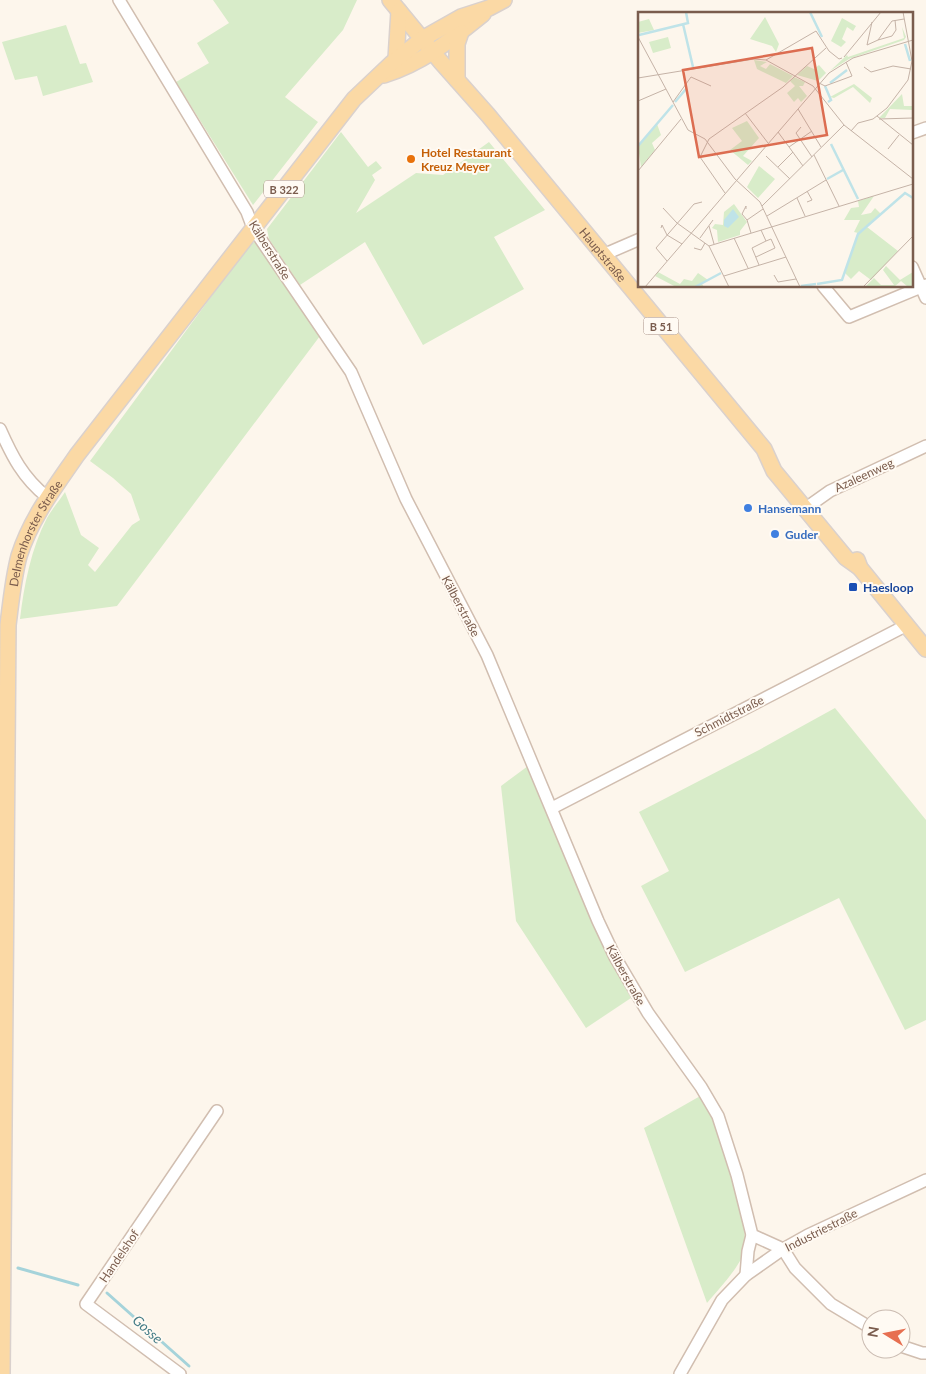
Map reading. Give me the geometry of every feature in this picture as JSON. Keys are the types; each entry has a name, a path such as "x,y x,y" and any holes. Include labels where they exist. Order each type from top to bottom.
{"main road":[{"name":"Delmenhorster Straße","path":"2,1374 8,625 12,586 20,555 32,525 47,497 89,440 354,99 396,59 422,39 461,17 489,8 504,0"},
{"name":"B 51","path":"395,6 457,80"},
{"path":"395,6 396,59"},
{"name":"Delmenhorster Straße","path":"380,76 434,53 489,8"},
{"path":"457,80 457,44 461,32"},
{"name":"Hauptstraße","path":"457,80 488,115 768,455 774,471 809,506 846,558 860,568 926,649"}],"street":[{"name":"Kälberstraße","path":"120,0 247,212 253,228 351,372 406,499 487,655 598,921 615,957 648,1013 701,1087 718,1116 737,1175 752,1235 748,1251 746,1274"},
{"path":"914,132 926,128"},
{"path":"602,255 638,240"},
{"path":"914,270 923,286 926,298"},
{"path":"825,288 849,317 923,286"},
{"path":"0,428 8,448 26,477 47,497"},
{"name":"Azaleenweg","path":"809,506 830,490 926,446"},
{"name":"Schmidtstraße","path":"552,808 907,625"},
{"name":"Handelshof","path":"180,1374 86,1304 216,1111"},
{"name":"Industriestraße","path":"680,1374 722,1300 746,1274 808,1234 926,1180"},
{"path":"752,1235 783,1249 795,1268 831,1304 861,1322"},
{"path":"911,1349 926,1353"}],"green space":[{"path":"213,0 357,0 343,30 285,97 318,122 253,205 176,82 209,63 197,43 229,23"},
{"path":"66,25 80,64 86,63 93,82 43,96 37,76 15,80 2,42"},
{"path":"341,132 368,167 376,161 382,168 372,175 375,180 356,213 416,173 443,175 489,142 545,210 494,237 524,289 423,345 365,242 300,285 269,239 267,229"},
{"path":"255,242 261,248 320,336 117,606 20,619 32,555 47,518 65,492 81,535 99,548 88,565 95,572 132,525 140,520 131,494 90,461 250,244"},
{"path":"835,708 926,820 926,1020 905,1030 839,898 685,972 641,886 669,871 639,812"},
{"path":"528,766 558,835 594,927 631,998 586,1028 516,921 501,786"},
{"path":"702,1095 717,1129 733,1176 744,1223 745,1242 739,1263 707,1303 644,1128"}],"waterway":[{"name":"Gosse","path":"18,1268 78,1285"},
{"name":"Gosse","path":"107,1293 189,1366"}],"place":[{"name":"Hotel Restaurant Kreuz Meyer","path":"411,159"},
{"name":"Hansemann","path":"748,508"},
{"name":"Guder","path":"775,534"},
{"name":"Haesloop","path":"853,587"}]}
